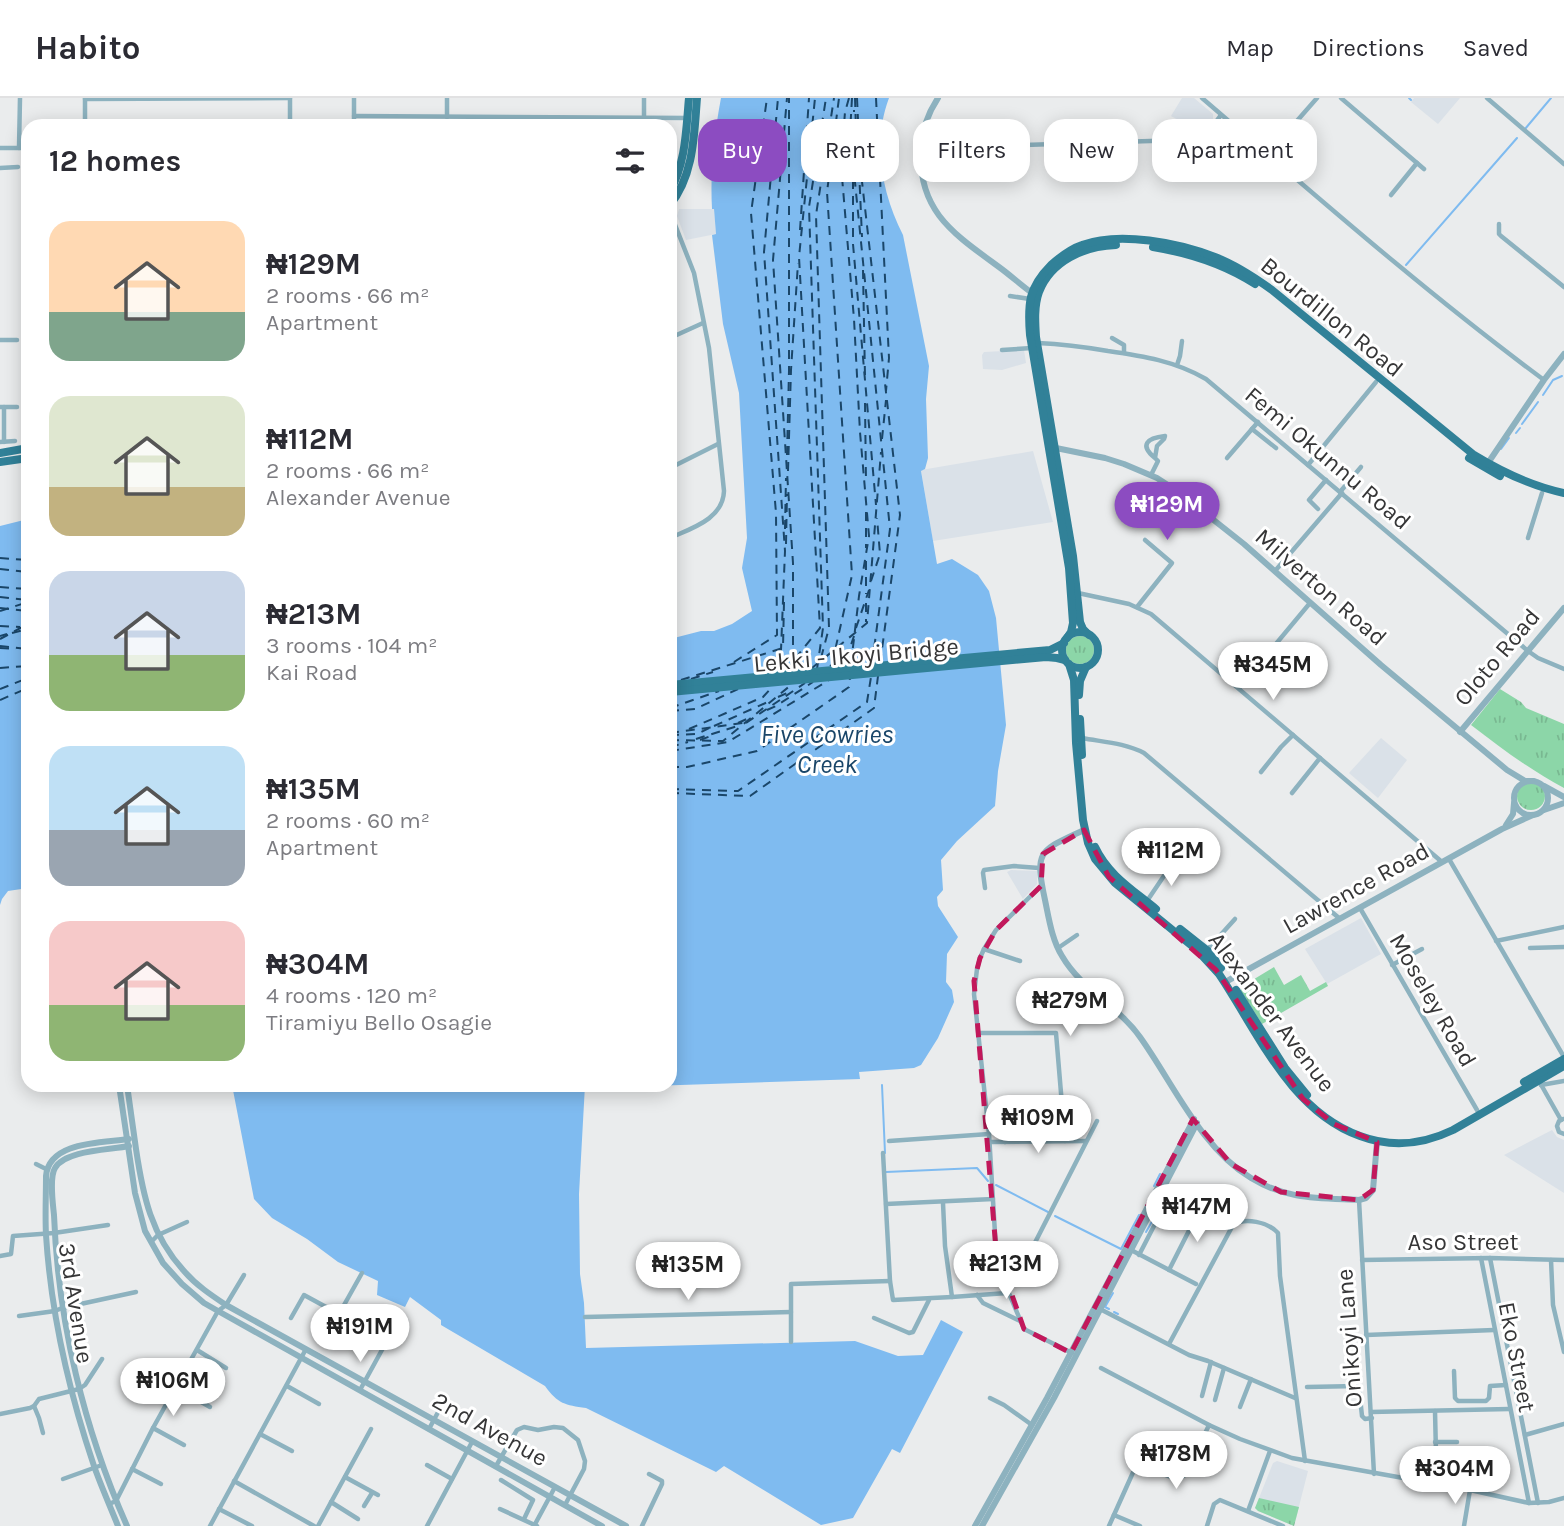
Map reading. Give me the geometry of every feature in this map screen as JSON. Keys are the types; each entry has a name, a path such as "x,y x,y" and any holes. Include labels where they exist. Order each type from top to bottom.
{"main road":[{"path":"677,193 689,167 692,118 689,98"},
{"path":"677,178 698,98"},
{"name":"Bourdillon Road","path":"1034,295 1040,278 1059,258 1079,246 1097,241 1163,243 1217,258 1239,268 1263,284 1474,455 1500,471 1564,496"},
{"name":"Bourdillon Road","path":"1034,295 1063,262 1088,248 1110,245 1150,247 1185,253 1210,261 1250,281 1276,300 1480,466 1542,493 1564,496"},
{"path":"1034,295 1029,323 1056,448 1080,622 1096,642 1098,652 1094,661 1086,667 1077,668 1045,654"},
{"path":"1035,345 1069,568 1073,623 1062,652 1067,662"},
{"path":"0,453 21,450"},
{"path":"0,462 21,459"},
{"path":"1045,654 1075,633 1088,635"},
{"name":"Lekki - Ikoyi Bridge","path":"677,684 1045,654"},
{"name":"Lekki - Ikoyi Bridge","path":"677,691 1045,654"},
{"name":"Alexander Avenue","path":"1067,662 1074,680 1076,743 1084,830 1095,859 1109,877 1197,950 1216,970 1273,1059 1303,1099 1334,1124 1351,1133 1378,1140"},
{"name":"Alexander Avenue","path":"1086,667 1079,688 1088,815 1093,842 1105,864 1113,874 1206,950 1229,980 1285,1068 1307,1096 1338,1121 1378,1140"},
{"path":"1378,1140 1439,1132 1564,1058"},
{"path":"1378,1140 1408,1144 1436,1138 1540,1083 1564,1066"}],"street":[{"path":"0,148 19,148 20,98"},
{"path":"85,119 85,99 290,98 290,119"},
{"path":"354,98 354,116 692,118"},
{"path":"447,98 447,117"},
{"path":"643,98 644,118"},
{"path":"928,119 938,98"},
{"path":"1202,98 1227,119"},
{"path":"1299,119 1317,98"},
{"path":"1341,98 1424,169"},
{"path":"1487,98 1564,164"},
{"path":"1218,119 1222,115"},
{"path":"1030,145 1152,142"},
{"path":"1391,195 1417,163"},
{"path":"0,168 18,167"},
{"path":"923,182 939,216 963,242 1034,295"},
{"path":"1301,182 1494,343 1544,380"},
{"path":"1499,224 1499,234 1564,287"},
{"path":"677,230 694,273 709,348 724,491 722,505 718,511 707,520 677,535"},
{"path":"1010,296 1034,295"},
{"path":"677,335 703,323"},
{"path":"1112,338 1124,345 1124,354"},
{"path":"0,340 17,340"},
{"path":"1177,365 1182,341"},
{"name":"Femi Okunnu Road","path":"1002,350 1035,345 1087,348 1154,358 1177,365 1206,379 1528,651 1564,669"},
{"path":"1488,463 1544,380 1561,364 1564,354"},
{"path":"1308,465 1376,382"},
{"path":"15,441 2,442 2,407 17,407"},
{"path":"1227,458 1258,422"},
{"path":"1252,429 1276,448"},
{"path":"1151,475 1158,461 1157,446 1165,436 1154,438 1147,443 1148,453 1156,458"},
{"path":"677,464 718,444"},
{"name":"Milverton Road","path":"1056,448 1124,464 1151,475 1196,504 1460,732 1507,770 1525,781 1532,781"},
{"path":"1275,571 1361,467"},
{"path":"1318,509 1309,500 1325,480"},
{"path":"1528,538 1542,493"},
{"path":"1137,607 1172,563 1145,540"},
{"path":"1077,593 1137,607 1151,614 1446,861 1564,1058"},
{"path":"1239,688 1310,603"},
{"name":"Oloto Road","path":"1460,732 1564,608"},
{"path":"1261,772 1293,735"},
{"path":"1082,738 1123,745 1144,753 1339,918"},
{"path":"1292,793 1320,758"},
{"path":"1502,829 1511,818 1514,803 1513,778 1507,770"},
{"path":"1514,792 1522,783 1532,781 1564,797"},
{"path":"1543,785 1548,795 1544,810"},
{"path":"1514,803 1521,812 1533,814 1564,803"},
{"name":"Lawrence Road","path":"1229,980 1533,814"},
{"path":"1084,830 1046,850 1039,868 1041,886 1058,948 1077,976 1135,1030 1195,1121 1231,1164 1264,1185 1293,1196 1359,1200 1366,1198 1373,1190 1378,1140"},
{"path":"1147,902 1174,861"},
{"path":"985,888 984,870 1014,866 1039,868"},
{"path":"1041,886 996,930 979,958 974,981 990,1143 997,1261 1007,1293 1024,1329 1073,1354"},
{"name":"Moseley Road","path":"1360,907 1477,1110"},
{"path":"1206,950 1235,919"},
{"path":"1496,941 1564,927"},
{"path":"1058,948 1077,935"},
{"path":"1530,948 1564,947"},
{"path":"984,948 1020,961"},
{"path":"1392,965 1422,949"},
{"path":"979,1033 1056,1033 1065,1142"},
{"path":"1564,1081 1540,1083 1563,1120 1558,1123 1557,1129 1564,1134"},
{"name":"2nd Avenue","path":"120,1092 147,1206 158,1236 184,1272 199,1286 226,1305 626,1526"},
{"name":"2nd Avenue","path":"127,1092 140,1214 145,1231 163,1263 181,1284 218,1311 602,1526"},
{"path":"1007,1293 1097,1121"},
{"path":"975,1526 1100,1309 1195,1121"},
{"path":"982,1526 1054,1398 1073,1354 1195,1121"},
{"path":"1005,1142 1008,1133 1044,1122"},
{"path":"889,1141 989,1134"},
{"path":"990,1143 1086,1141"},
{"path":"36,1164 50,1167 55,1156 73,1147 131,1142"},
{"path":"883,1153 890,1282 895,1301 1007,1293"},
{"name":"3rd Avenue","path":"50,1167 62,1308 75,1390"},
{"name":"3rd Avenue","path":"50,1167 46,1234 55,1311 98,1466 113,1503 127,1526"},
{"path":"1139,1255 1171,1192 1177,1192 1203,1206 1169,1270"},
{"path":"886,1204 993,1199"},
{"name":"Onikoyi Lane","path":"1359,1200 1374,1474"},
{"path":"943,1203 945,1246 952,1297"},
{"path":"1169,1344 1233,1225 1241,1220 1272,1227 1278,1233 1280,1276 1305,1461"},
{"path":"151,1242 187,1223"},
{"path":"0,1256 11,1254 13,1236 108,1225"},
{"path":"1131,1250 1196,1283"},
{"name":"Eko Street","path":"1481,1258 1529,1503"},
{"name":"Eko Street","path":"1490,1258 1538,1503"},
{"name":"Aso Street","path":"1362,1260 1564,1260"},
{"path":"1551,1260 1553,1305 1564,1349"},
{"path":"291,1318 304,1295 339,1314 362,1273"},
{"path":"113,1503 218,1311 226,1305 244,1275"},
{"path":"792,1342 793,1284 890,1282"},
{"path":"19,1316 55,1311 136,1292"},
{"path":"977,1295 983,1303 1021,1322"},
{"path":"874,1318 909,1333 914,1329 929,1299"},
{"path":"1100,1309 1189,1355 1296,1398"},
{"path":"585,1317 791,1312"},
{"path":"1366,1335 1494,1330"},
{"path":"360,1391 383,1348"},
{"path":"210,1526 306,1349"},
{"path":"197,1350 226,1368"},
{"path":"0,1413 33,1406 39,1399 75,1390 89,1381 102,1359"},
{"path":"1202,1396 1211,1362"},
{"path":"1101,1368 1209,1425 1270,1451 1305,1461 1529,1503 1564,1498"},
{"path":"1214,1400 1224,1368"},
{"path":"1454,1371 1455,1398 1458,1401 1486,1401 1489,1398 1490,1386 1506,1385"},
{"path":"1240,1407 1251,1379"},
{"path":"287,1386 320,1404"},
{"path":"1307,1387 1358,1386 1362,1416 1365,1419 1372,1415 1509,1409"},
{"path":"175,1387 210,1407"},
{"path":"990,1398 1032,1425"},
{"path":"429,1429 444,1401"},
{"path":"33,1406 40,1418 43,1433"},
{"path":"1434,1411 1437,1455 1469,1476"},
{"path":"1525,1435 1564,1424"},
{"path":"1109,1526 1135,1468 1143,1466 1173,1478 1183,1477 1209,1425"},
{"path":"496,1467 517,1430 524,1427 542,1430 559,1427 572,1434 578,1440 585,1465 565,1506"},
{"path":"153,1428 184,1445"},
{"path":"234,1481 316,1526 371,1429"},
{"path":"260,1434 292,1451"},
{"path":"427,1526 472,1442"},
{"path":"1436,1442 1457,1442"},
{"path":"1248,1511 1270,1451"},
{"path":"427,1465 452,1479"},
{"path":"63,1479 98,1466"},
{"path":"132,1469 161,1484"},
{"path":"642,1526 662,1484 662,1481 649,1474"},
{"path":"345,1477 375,1494 365,1506"},
{"path":"501,1480 533,1499 524,1519"},
{"path":"500,1509 535,1526 555,1487"},
{"path":"1465,1526 1470,1490"},
{"path":"1207,1526 1216,1502 1223,1501 1283,1526"},
{"path":"331,1502 358,1519"},
{"name":"3rd Avenue","path":"113,1503 118,1526"},
{"path":"219,1510 252,1526"},
{"path":"1114,1515 1140,1526"}],"highlighted area":[{"path":"1084,830 1109,877 1216,970 1303,1099 1334,1124 1377,1142 1373,1190 1359,1200 1281,1192 1231,1164 1193,1119 1071,1353 1024,1329 996,1250 974,981 980,958 996,930 1041,886 1043,854"}],"shaded area":[{"path":"1182,98 1194,98 1213,114 1213,119 1176,119 1171,116"},
{"path":"1414,98 1460,98 1438,124 1411,102"},
{"path":"679,209 714,209 716,234 686,240 677,216"},
{"path":"1024,350 1026,363 1002,370 983,369 984,352"},
{"path":"1033,451 1053,522 933,541 921,470"},
{"path":"1381,738 1407,760 1378,798 1349,773"},
{"path":"1037,871 1037,884 1023,899 1007,872"},
{"path":"1361,918 1381,954 1327,984 1305,949"},
{"path":"1552,1130 1557,1137 1564,1140 1564,1193 1504,1155"},
{"path":"1277,1461 1308,1471 1294,1526 1255,1508 1273,1463"}],"green space":[{"path":"1080,636 1090,640 1094,650 1090,660 1080,664 1070,660 1066,650 1070,640"},
{"path":"1500,689 1526,708 1564,724 1564,788 1471,725"},
{"path":"1531,782 1541,786 1545,796 1541,806 1531,810 1521,806 1517,796 1521,786"},
{"path":"1274,967 1284,985 1301,975 1310,991 1326,982 1328,986 1262,1024 1241,987"},
{"path":"1259,1498 1299,1507 1294,1526 1258,1511 1255,1508"}],"water":[{"name":"Five Cowries Creek","path":"721,98 889,98 883,119 801,119 801,182 884,182 903,235 929,366 926,399 928,458 925,469 921,471 937,564 952,559 978,575 989,591 996,618 1006,725 995,806 957,841 941,860 943,890 937,897 938,906 958,937 947,954 946,982 952,990 954,1002 938,1038 921,1065 914,1068 859,1072 860,1079 677,1085 677,637 701,631 714,631 732,624 752,611 742,568 747,538 739,393 723,324 712,235 716,234 712,182 787,182 787,119 718,119"},
{"path":"21,521 21,889 8,891 0,905 0,526"},
{"path":"233,1092 585,1092 579,1194 580,1274 586,1348 855,1341 898,1356 923,1355 941,1320 963,1332 900,1453 892,1449 853,1518 821,1525 724,1466 716,1472 586,1408 562,1403 545,1386 441,1325 441,1320 410,1297 405,1307 377,1295 378,1281 338,1262 272,1218 254,1199"}],"waterway":[{"path":"1525,129 1551,98"},
{"path":"1406,265 1517,138"},
{"path":"1543,395 1553,380 1562,376"},
{"path":"1522,424 1538,402"},
{"path":"1516,433 1520,428"},
{"path":"1501,449 1509,438"},
{"path":"882,1085 885,1153"},
{"path":"886,1172 977,1168 988,1181"},
{"path":"1154,1186 1160,1174"},
{"path":"996,1185 1048,1212"},
{"path":"1178,1190 1220,1213"},
{"path":"1146,1232 1169,1192"},
{"path":"1055,1216 1121,1249 1139,1215"},
{"path":"1109,1309 1105,1307 1113,1293"},
{"path":"1114,1312 1118,1314"}],"ferry route":[{"path":"734,662 777,635 776,513 751,213 767,98"},
{"path":"770,665 781,650 785,551 764,252 778,98"},
{"path":"759,673 793,654 793,563 773,260 787,98"},
{"path":"787,455 789,98"},
{"path":"800,230 809,98"},
{"path":"785,671 820,628 799,257 815,98"},
{"path":"817,669 823,628 809,207 826,98"},
{"path":"821,658 829,628 816,215 834,98"},
{"path":"832,664 852,575 827,192 839,98"},
{"path":"849,98 845,112 841,165 869,536 851,664"},
{"path":"852,98 850,133 890,529 872,664"},
{"path":"855,98 856,129 900,515 880,664"},
{"path":"857,98 858,119"},
{"path":"876,98 889,358 886,391"},
{"path":"854,110 854,119"},
{"path":"853,182 853,244 876,505"},
{"path":"860,182 862,237"},
{"path":"788,471 798,263"},
{"path":"863,270 865,377"},
{"path":"882,439 886,400"},
{"path":"865,403 866,482"},
{"path":"812,668 867,623 881,452"},
{"path":"785,529 786,478"},
{"path":"786,544 787,494"},
{"path":"866,512 866,548"},
{"path":"871,581 880,554 877,518"},
{"path":"0,558 21,560"},
{"path":"866,561 866,594"},
{"path":"0,569 21,571"},
{"path":"0,587 21,588"},
{"path":"856,628 869,590"},
{"path":"0,597 21,599"},
{"path":"681,680 783,648 784,602"},
{"path":"866,603 866,622"},
{"path":"0,611 21,604"},
{"path":"0,608 21,610"},
{"path":"0,626 20,627"},
{"path":"0,639 21,628"},
{"path":"12,633 21,631"},
{"path":"0,636 7,634"},
{"path":"830,666 848,654 854,636"},
{"path":"0,646 21,648"},
{"path":"0,648 16,649"},
{"path":"0,668 21,666"},
{"path":"691,679 713,672"},
{"path":"677,793 750,796 874,708 878,676"},
{"path":"677,767 757,751 849,687 850,677"},
{"path":"677,789 738,791 867,702 871,677"},
{"path":"677,750 728,742 829,680"},
{"path":"0,689 21,681"},
{"path":"767,710 813,682"},
{"path":"746,723 805,683"},
{"path":"677,740 723,741 791,685"},
{"path":"689,729 763,697 773,686"},
{"path":"677,710 695,709 738,689"},
{"path":"0,700 21,691"},
{"path":"677,706 719,691"},
{"path":"778,697 792,691"},
{"path":"714,726 770,701"},
{"path":"738,723 749,718"},
{"path":"677,732 743,723"},
{"path":"696,739 741,725"},
{"path":"677,735 697,734 709,728"},
{"path":"700,740 711,736"},
{"path":"677,745 688,742"}]}
